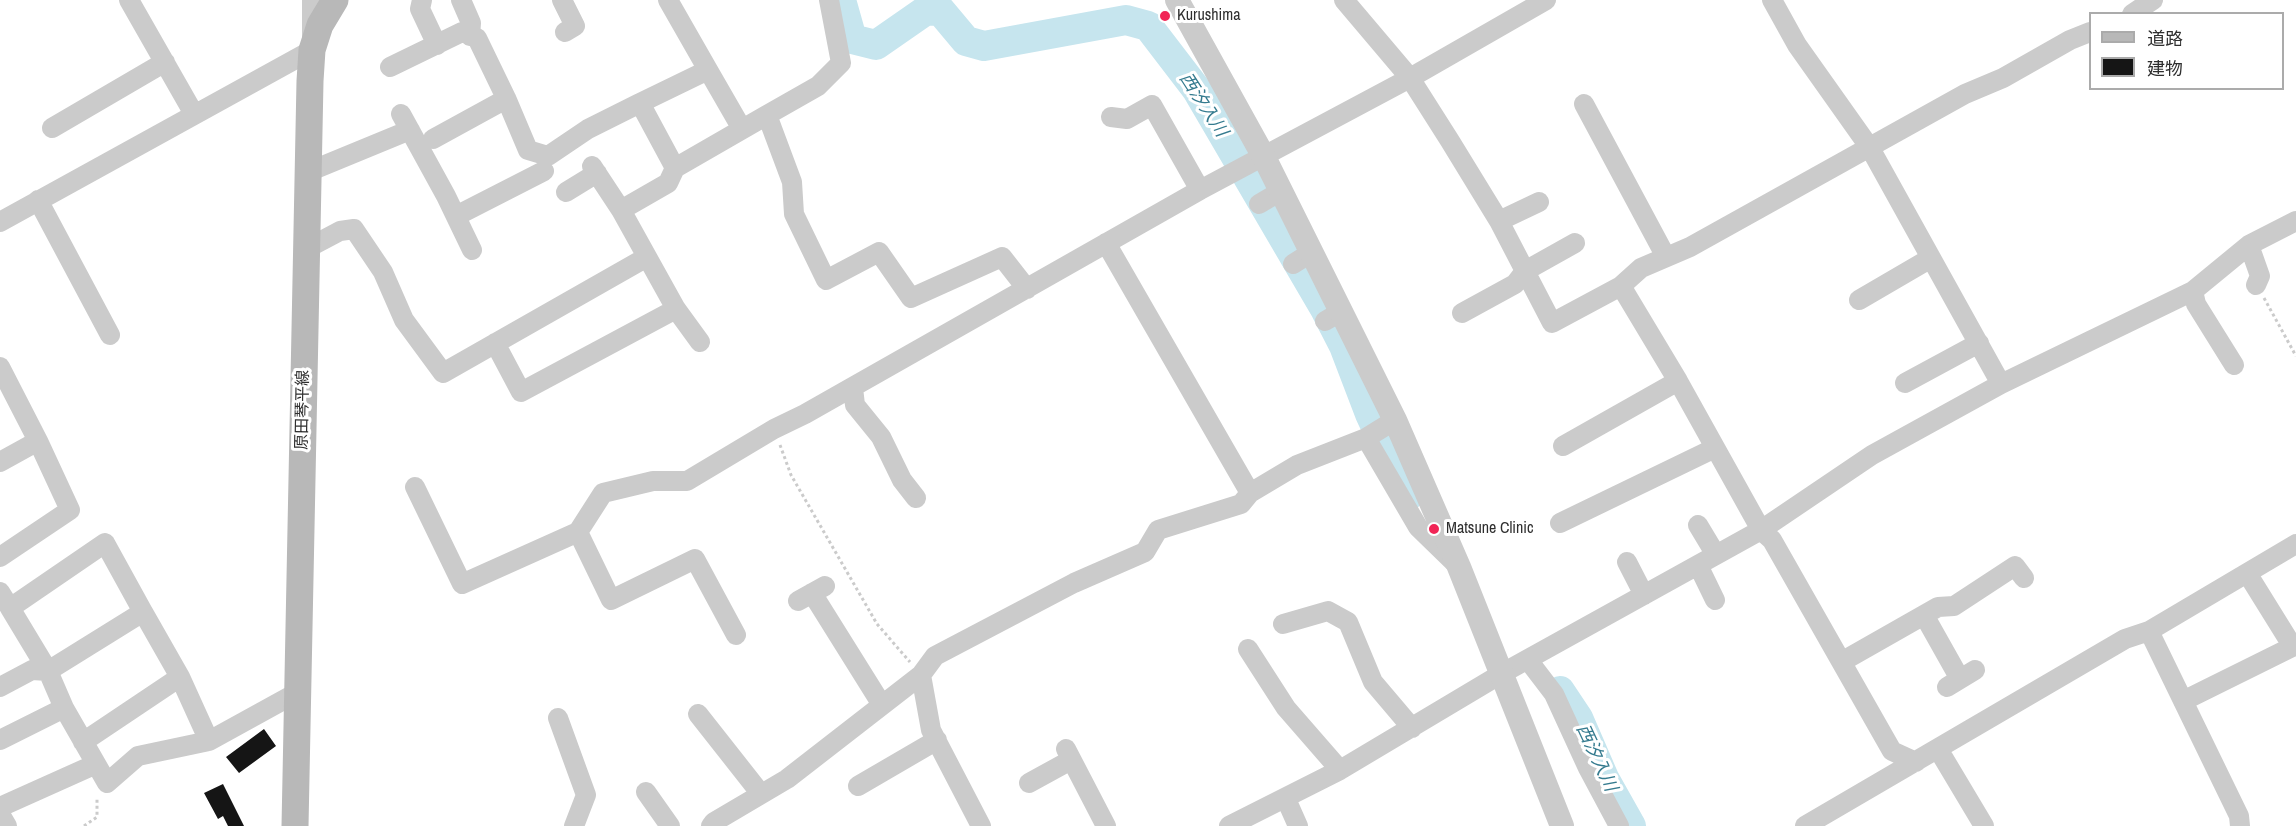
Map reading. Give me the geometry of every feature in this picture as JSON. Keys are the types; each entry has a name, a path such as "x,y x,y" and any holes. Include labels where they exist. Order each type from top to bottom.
{"main road":[{"name":"原田琴平線","path":"296,826 306,249 312,50 320,25 334,0"}],"street":[{"path":"129,0 194,114"},
{"path":"0,222 312,50 312,0"},
{"path":"422,0 420,9 437,45"},
{"path":"461,0 471,23 470,36"},
{"path":"562,0 576,26"},
{"path":"668,0 742,129"},
{"path":"621,210 668,183 675,168 818,86 842,63 829,0"},
{"path":"1177,0 1249,163 1334,316 1418,526 1459,567"},
{"path":"1344,0 1410,78 1499,222 1552,323 1621,286 1641,268 1690,247 1965,94 2003,78 2070,40 2089,33"},
{"path":"415,487 462,584 578,532 603,493 653,481 687,481 774,429 853,388 1200,190 1410,78 1546,0"},
{"path":"1772,0 1797,45 1870,148 2001,384"},
{"path":"2135,12 2153,0"},
{"path":"390,67 462,32 477,38 528,150 548,156 588,129 708,70"},
{"path":"52,128 165,62"},
{"path":"433,139 506,99"},
{"path":"640,103 675,168"},
{"path":"1584,104 1604,160 1666,257"},
{"path":"1111,117 1127,119 1152,105 1200,190"},
{"path":"767,116 792,182 794,214 826,280 879,252 911,298 1002,257 1027,289"},
{"path":"308,172 405,122 472,250"},
{"path":"566,192 595,170 621,210 676,309 700,342"},
{"path":"456,216 544,171"},
{"path":"38,200 110,335"},
{"path":"1499,222 1539,202"},
{"path":"1229,826 1340,770 1501,674 1761,530 1872,455 2001,384 2193,291 2249,245 2296,221"},
{"path":"306,249 340,231 354,229 383,272 404,320 443,373 647,258"},
{"path":"1106,243 1250,493"},
{"path":"1462,314 1515,284 1524,271 1575,243"},
{"path":"2249,245 2260,276 2256,285"},
{"path":"1859,300 1931,258"},
{"path":"1621,286 1678,381 1761,530 1772,540 1843,661 1892,751 1916,762"},
{"path":"2193,291 2196,304 2234,365"},
{"path":"495,343 521,392 676,309"},
{"path":"1905,383 1979,343"},
{"path":"0,367 70,510 0,556"},
{"path":"1563,446 1678,381"},
{"path":"853,388 855,405 881,437 902,480 916,498"},
{"path":"711,826 714,822 787,779 921,675 935,656 1074,583 1145,552 1158,530 1241,504 1250,493 1297,465 1379,429"},
{"path":"1379,429 1459,567 1562,826"},
{"path":"0,462 38,441"},
{"path":"1560,523 1715,448"},
{"path":"1698,525 1716,555"},
{"path":"578,532 612,600 695,559 736,635"},
{"path":"209,741 180,677 105,543 5,600 48,670 64,708 107,783 138,756 209,741 298,692"},
{"path":"1805,826 2126,639 2149,631 2296,544"},
{"path":"1627,562 1644,595"},
{"path":"1698,565 1716,600"},
{"path":"1843,661 1938,607 1954,606 2016,567 2024,578"},
{"path":"2183,701 2294,646 2247,573"},
{"path":"812,593 882,705"},
{"path":"1283,624 1328,611 1348,622 1373,682 1412,728"},
{"path":"0,687 32,670 48,670 143,612"},
{"path":"1924,615 1961,678"},
{"path":"2149,631 2239,816 2240,826"},
{"path":"1248,649 1286,708 1340,770"},
{"path":"1528,660 1554,694 1588,768 1619,826"},
{"path":"921,675 931,730 980,825"},
{"path":"83,742 180,677"},
{"path":"0,740 64,708"},
{"path":"698,714 761,794"},
{"path":"558,718 586,795 577,824"},
{"path":"858,786 937,740"},
{"path":"1938,749 1984,826"},
{"path":"1029,783 1068,755 1106,826"},
{"path":"0,807 96,764"},
{"path":"646,792 670,826"},
{"path":"1286,799 1298,826"},
{"path":"0,814 7,826"}],"path":[{"path":"2256,285 2296,356"},
{"path":"774,429 791,475 877,624 921,675"}],"building":[{"path":"264,729 276,746 239,773 226,757"},
{"path":"223,784 244,826 228,826 223,816 218,819 204,793"}],"waterway":[{"name":"西汐入川","path":"841,0 852,39 876,45 925,11 940,10 966,41 984,46 1126,20 1148,26 1197,90 1325,309 1344,346 1370,414 1408,496"},
{"name":"西汐入川","path":"1560,691 1578,718 1604,778 1631,826"}],"place":[{"name":"Kurushima","path":"1165,16"},
{"name":"Matsune Clinic","path":"1434,529"}]}
